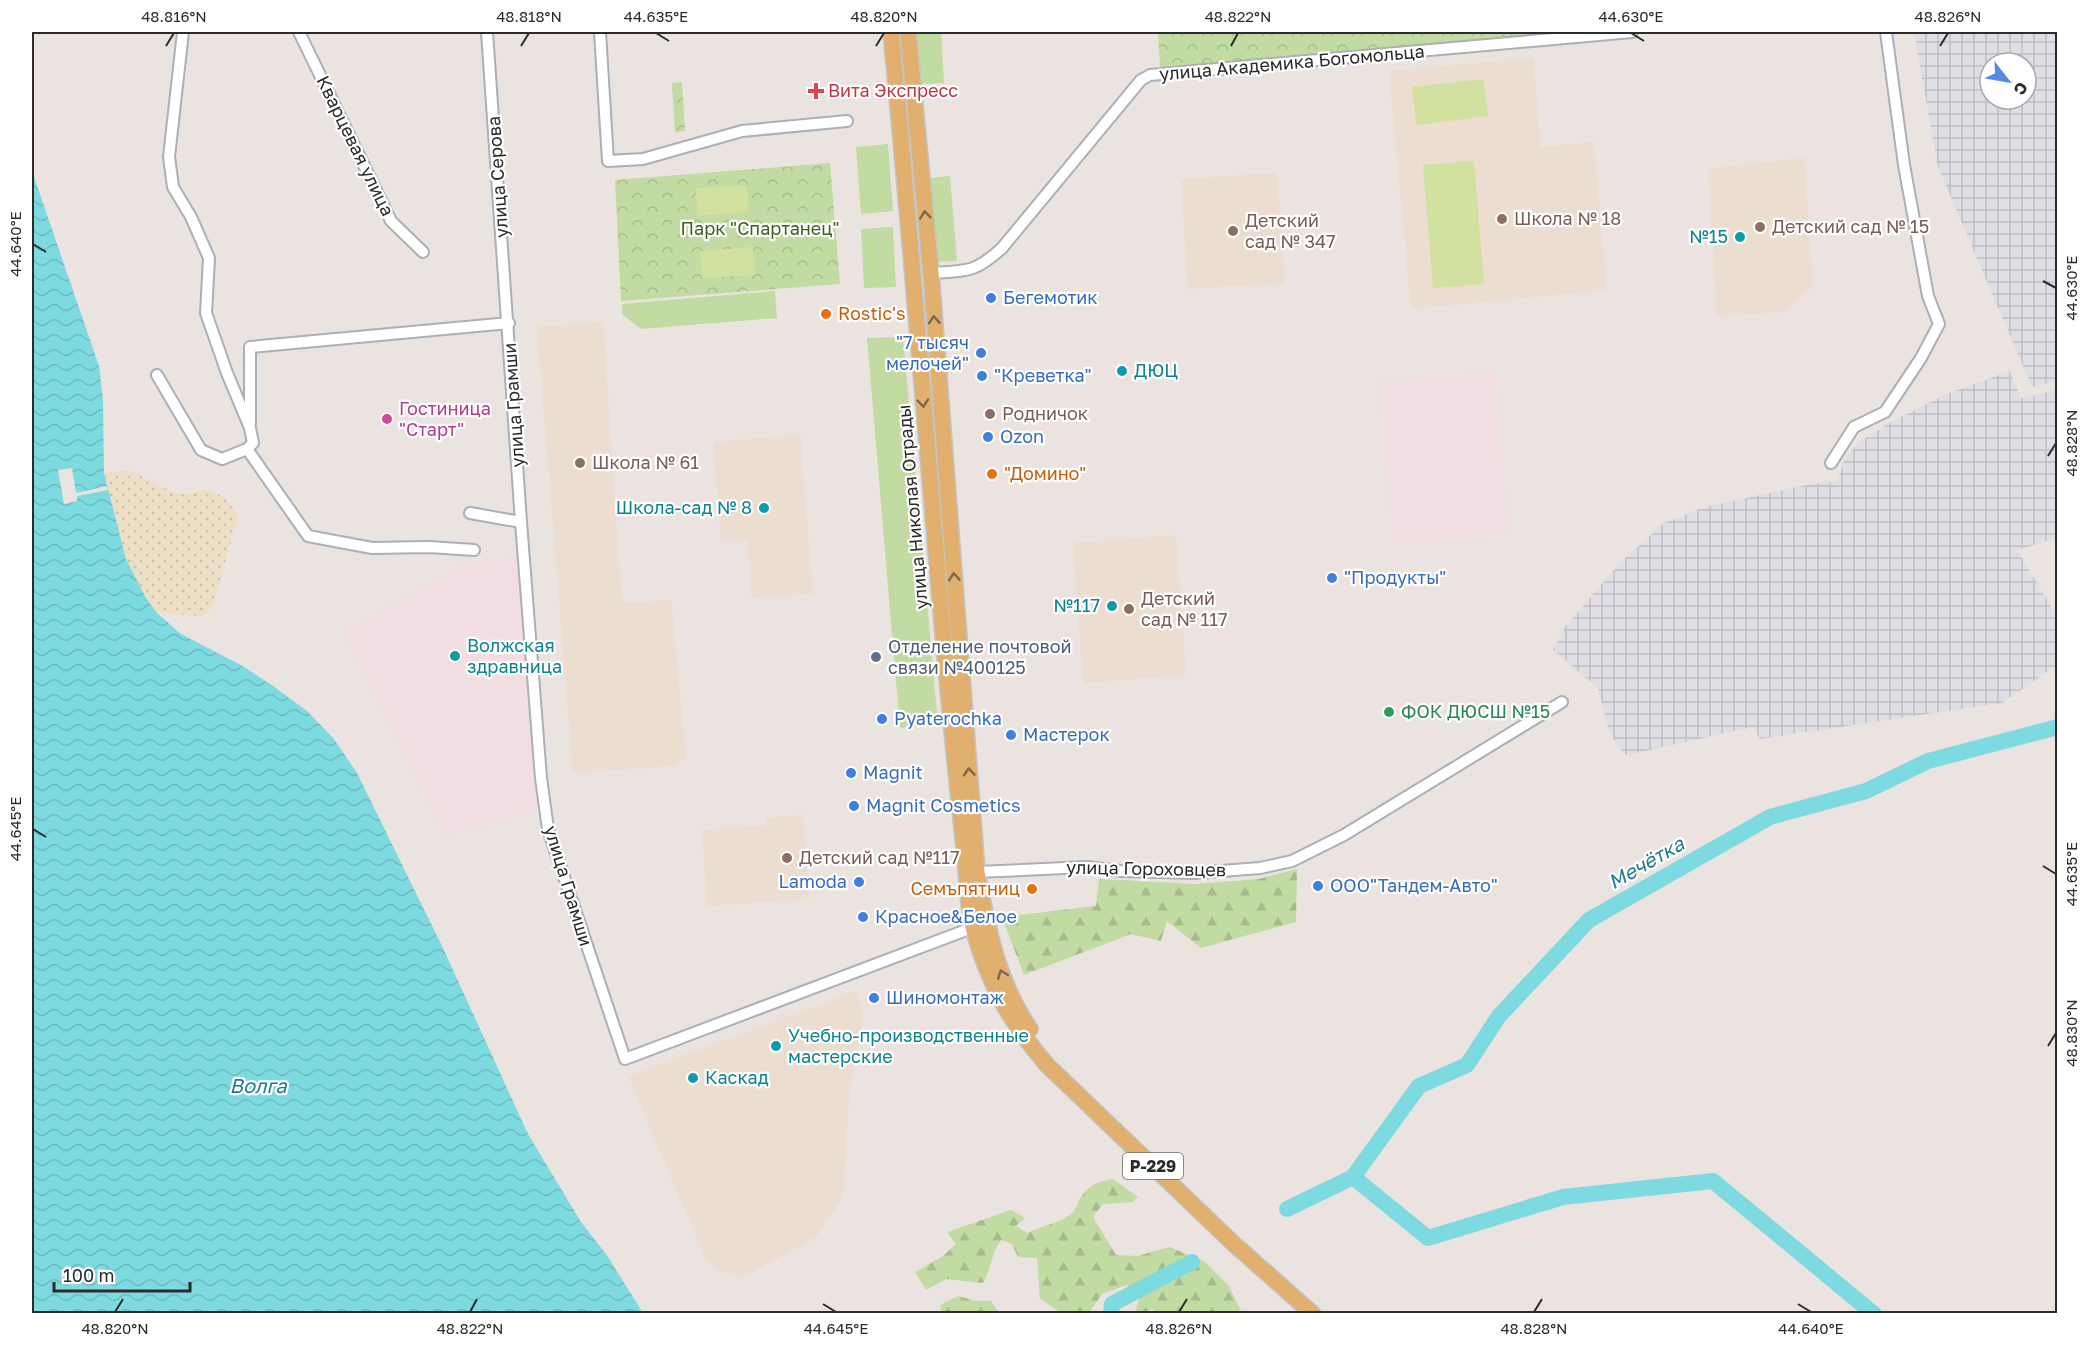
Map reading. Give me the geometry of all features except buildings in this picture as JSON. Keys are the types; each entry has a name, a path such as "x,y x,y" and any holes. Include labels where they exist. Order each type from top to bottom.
{"main road":[{"name":"улица Николая Отрады","path":"891,32 908,206 951,720 979,925 994,988 1025,1040 1071,1090 1234,1244 1284,1287"},
{"name":"улица Николая Отрады","path":"908,32 931,273 977,872 979,925 1017,1007 1033,1034 1053,1059 1239,1240 1284,1287 1299,1314"},
{"path":"1284,1287 1313,1314"}],"street":[{"path":"157,375 201,450 222,459 247,449 253,443 250,428 206,313 209,258 191,218 173,187 169,157 183,32"},
{"name":"Кварцевая улица","path":"299,32 391,221 423,252"},
{"name":"улица Серова","path":"487,32 509,323"},
{"path":"600,32 608,161 643,159 742,131 847,122"},
{"name":"улица Академика Богомольца","path":"931,273 974,269 988,261 1002,248 1141,80 1150,75 1632,32"},
{"path":"1831,463 1854,427 1885,412 1921,358 1939,324 1928,296 1904,165 1886,32"},
{"path":"250,428 250,347 509,323"},
{"name":"улица Грамши","path":"509,323 521,522 541,778 548,829 625,1059 979,925"},
{"path":"247,449 308,536 372,548 429,547 474,550"},
{"path":"470,513 521,522"},
{"name":"улица Гороховцев","path":"977,872 1087,867 1121,871 1194,873 1260,868 1292,861 1344,836 1562,702"}],"shaded area":[{"path":"1914,32 2057,32 2057,381 2032,387 1938,167"},
{"name":"Школа № 18","path":"1533,58 1541,147 1594,142 1607,290 1411,309 1389,71"},
{"name":"Детский сад № 15","path":"1804,158 1813,285 1784,312 1717,316 1708,169"},
{"name":"Детский сад № 347","path":"1277,173 1285,283 1188,289 1181,179"},
{"name":"Школа № 61","path":"603,322 622,603 671,600 686,757 673,766 573,773 537,327"},
{"path":"2010,371 2021,398 2057,390 2057,538 2017,550 2057,616 2057,665 2002,703 1760,739 1753,727 1627,755 1618,747 1609,730 1598,688 1553,650 1565,627 1620,563 1664,523 1705,507 1811,484 1837,482 1844,461 1858,443 1889,423 1947,394"},
{"path":"1495,373 1508,535 1394,544 1381,383"},
{"path":"800,435 813,594 752,598 747,539 721,541 713,442"},
{"name":"Детский сад № 117","path":"1176,535 1186,675 1083,683 1073,543"},
{"path":"517,558 537,808 448,836 344,633 469,563"},
{"path":"803,815 809,899 707,906 702,830 766,825 765,818"},
{"path":"857,991 863,1015 849,1097 843,1197 816,1237 746,1276 731,1275 715,1268 705,1257 629,1078 633,1074"}],"green space":[{"path":"914,32 941,32 944,83 919,84"},
{"path":"1158,32 1568,32 1160,68"},
{"path":"1483,79 1488,116 1416,125 1412,87"},
{"path":"682,82 685,131 675,132 672,83"},
{"path":"888,144 893,211 861,214 856,147"},
{"path":"1474,161 1484,284 1433,288 1423,165"},
{"name":"Парк \"Спартанец\"","path":"830,163 840,284 621,301 615,180"},
{"path":"950,176 957,261 934,262 928,178"},
{"path":"747,185 749,212 697,216 696,188"},
{"path":"893,227 896,287 864,288 861,229"},
{"path":"753,247 755,275 702,278 700,251"},
{"path":"775,291 777,318 641,329 622,314 622,304"},
{"path":"903,337 938,724 900,728 867,338"},
{"path":"1297,869 1296,922 1201,948 1167,921 1161,941 1131,934 1024,975 1002,917 1096,906 1099,879 1195,884 1258,879"},
{"path":"1113,1179 1138,1197 1133,1202 1103,1204 1093,1217 1116,1255 1137,1256 1170,1247 1205,1262 1229,1286 1242,1313 1157,1313 1153,1309 1135,1313 1139,1299 1127,1285 1102,1294 1089,1313 1062,1313 1040,1299 1037,1258 1018,1257 1012,1244 1001,1240 983,1283 946,1279 926,1290 915,1272 943,1256 956,1244 947,1232 1011,1210 1025,1218 1016,1226 1027,1233 1067,1217 1087,1189 1099,1182"},
{"path":"958,1296 976,1301 991,1301 999,1313 942,1313 940,1305"}],"sand":[{"path":"130,471 161,487 181,494 209,490 225,499 236,513 238,518 213,605 202,616 157,613 146,598 126,559 104,473"}],"water":[{"name":"Волга","path":"32,171 99,366 103,399 104,473 126,559 146,598 157,613 181,634 241,665 273,686 307,711 334,739 357,773 442,946 528,1134 581,1222 606,1254 643,1313 32,1313"}],"pier":[{"path":"72,468 76,493 107,486 108,490 77,496 77,501 64,504 58,470"}],"waterway":[{"name":"Мечётка","path":"1287,1209 1353,1177 1419,1086 1467,1065 1499,1016 1589,920 1770,817 1866,791 1928,761 2058,727"},
{"name":"Мечётка","path":"1353,1177 1428,1238 1563,1197 1713,1181 1874,1314"},
{"name":"Мечётка","path":"1111,1314 1112,1304 1192,1262"}],"place":[{"name":"Вита Экспресс","path":"816,91"},
{"name":"Школа № 18","path":"1502,219"},
{"name":"Детский сад № 15","path":"1760,227"},
{"name":"Детский сад № 347","path":"1233,231"},
{"name":"№15","path":"1740,237"},
{"name":"Бегемотик","path":"991,298"},
{"name":"Rostic's","path":"826,314"},
{"name":"\"7 тысяч мелочей\"","path":"981,353"},
{"name":"ДЮЦ","path":"1122,371"},
{"name":"\"Креветка\"","path":"982,376"},
{"name":"Родничок","path":"990,414"},
{"name":"Гостиница \"Старт\"","path":"387,419"},
{"name":"Ozon","path":"988,437"},
{"name":"Школа № 61","path":"580,463"},
{"name":"\"Домино\"","path":"992,474"},
{"name":"Школа-сад № 8","path":"764,508"},
{"name":"\"Продукты\"","path":"1332,578"},
{"name":"№117","path":"1112,606"},
{"name":"Детский сад № 117","path":"1129,609"},
{"name":"Волжская здравница","path":"455,656"},
{"name":"Отделение почтовой связи №400125","path":"876,657"},
{"name":"ФОК ДЮСШ №15","path":"1389,712"},
{"name":"Pyaterochka","path":"882,719"},
{"name":"Мастерок","path":"1011,735"},
{"name":"Magnit","path":"851,773"},
{"name":"Magnit Cosmetics","path":"854,806"},
{"name":"Детский сад №117","path":"787,858"},
{"name":"Lamoda","path":"859,882"},
{"name":"ООО\"Тандем-Авто\"","path":"1318,886"},
{"name":"Семъпятниц","path":"1032,889"},
{"name":"Красное&Белое","path":"863,917"},
{"name":"Шиномонтаж","path":"874,998"},
{"name":"Учебно-производственные мастерские","path":"776,1046"},
{"name":"Каскад","path":"693,1078"}]}
